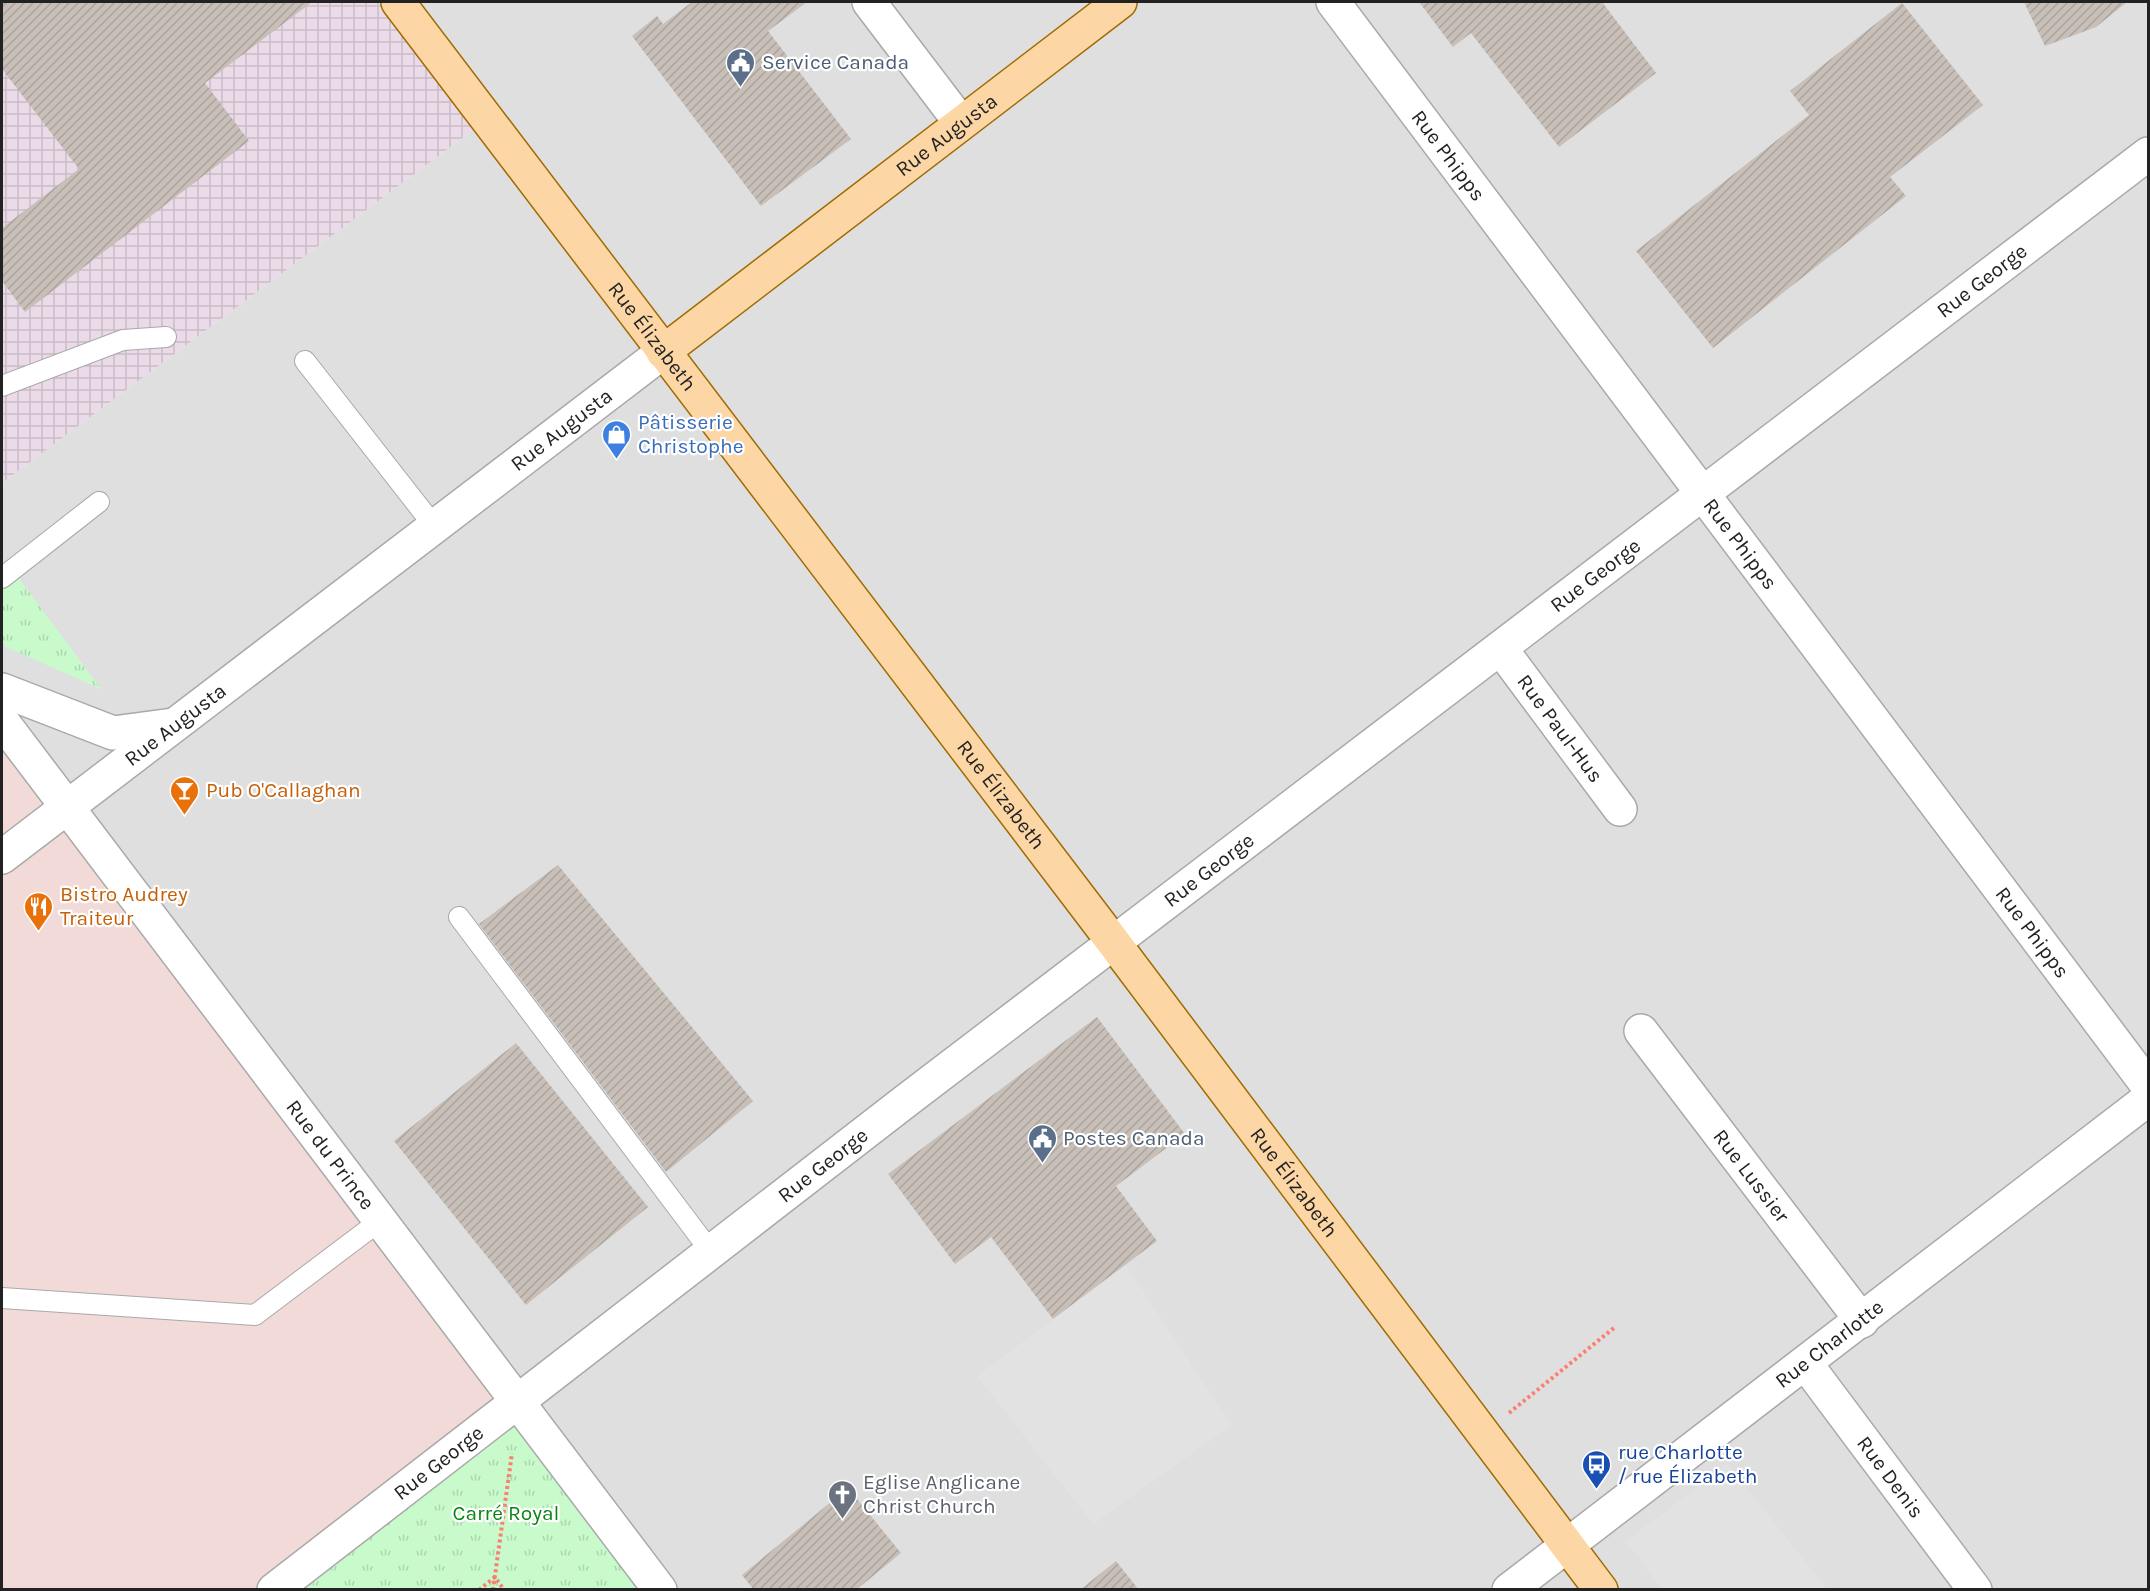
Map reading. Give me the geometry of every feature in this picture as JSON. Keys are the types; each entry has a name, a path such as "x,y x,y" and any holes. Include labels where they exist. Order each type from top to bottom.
{"main road":[{"name":"Rue Élizabeth","path":"398,2 1114,943 1600,1590"},
{"name":"Rue Augusta","path":"663,352 1120,2"}],"street":[{"path":"869,2 961,123"},
{"name":"Rue Phipps","path":"1333,2 2148,1086"},
{"name":"Rue George","path":"274,1590 1114,943 2148,154"},
{"name":"Rue Augusta","path":"2,857 663,352"},
{"name":"Rue Paul-Hus","path":"1501,649 1620,809"},
{"path":"2,690 113,733 175,725"},
{"name":"Rue du Prince","path":"2,721 519,1400 660,1590"},
{"name":"Rue Lussier","path":"1641,1031 1862,1321"},
{"name":"Rue Charlotte","path":"1509,1590 2148,1099"},
{"name":"Rue Denis","path":"1806,1364 1976,1590"}],"lane":[{"path":"2,386 123,340 166,337"},
{"path":"305,361 434,526"},
{"path":"2,578 99,502"},
{"path":"459,917 711,1252"},
{"path":"2,1298 255,1315 381,1220"}],"path":[{"path":"1483,1434 1615,1327"},
{"path":"493,1590 519,1400"},
{"path":"479,1590 495,1577"},
{"path":"495,1577 504,1590"}],"shaded area":[{"path":"2,2 378,2 477,127 2,483"},
{"path":"378,2 2148,2 2148,1589 661,1589 2,704 2,483 477,127"},
{"path":"2,705 521,1406 277,1589 2,1589"},
{"path":"1126,1265 1232,1425 1093,1524 977,1376"},
{"path":"1728,1464 1827,1589 1662,1589 1626,1541"}],"green space":[{"path":"18,577 101,689 6,647 2,640 2,590"},
{"name":"Carré Royal","path":"521,1406 660,1590 283,1590"}],"building":[{"path":"2,2 312,2 205,83 249,141 25,312 2,281 2,228 79,169 2,69"},
{"name":"Service Canada","path":"692,2 807,2 768,31 851,139 761,206 632,36 657,16 663,24"},
{"path":"1419,2 1602,2 1656,73 1559,147 1471,33 1453,47"},
{"path":"2024,2 2127,2 2096,27 2045,46"},
{"path":"1902,3 1983,105 1890,177 1906,196 1713,348 1636,251 1809,115 1790,91"},
{"path":"558,865 753,1101 666,1172 479,924"},
{"path":"1097,1017 1185,1134 1116,1186 1157,1241 1053,1319 991,1237 955,1264 888,1174"},
{"path":"516,1043 648,1207 526,1305 394,1141"},
{"name":"Eglise Anglicane Christ Church","path":"848,1488 901,1553 856,1590 754,1590 742,1575"},
{"path":"1116,1561 1139,1590 1080,1590"}],"place":[{"name":"Service Canada","path":"741,88"},
{"name":"Pâtisserie Christophe","path":"617,460"},
{"name":"Pub O'Callaghan","path":"185,816"},
{"name":"Bistro Audrey Traiteur","path":"39,932"},
{"name":"Postes Canada","path":"1042,1164"},
{"name":"rue Charlotte / rue Élizabeth","path":"1597,1490"},
{"name":"Eglise Anglicane Christ Church","path":"842,1520"}]}
